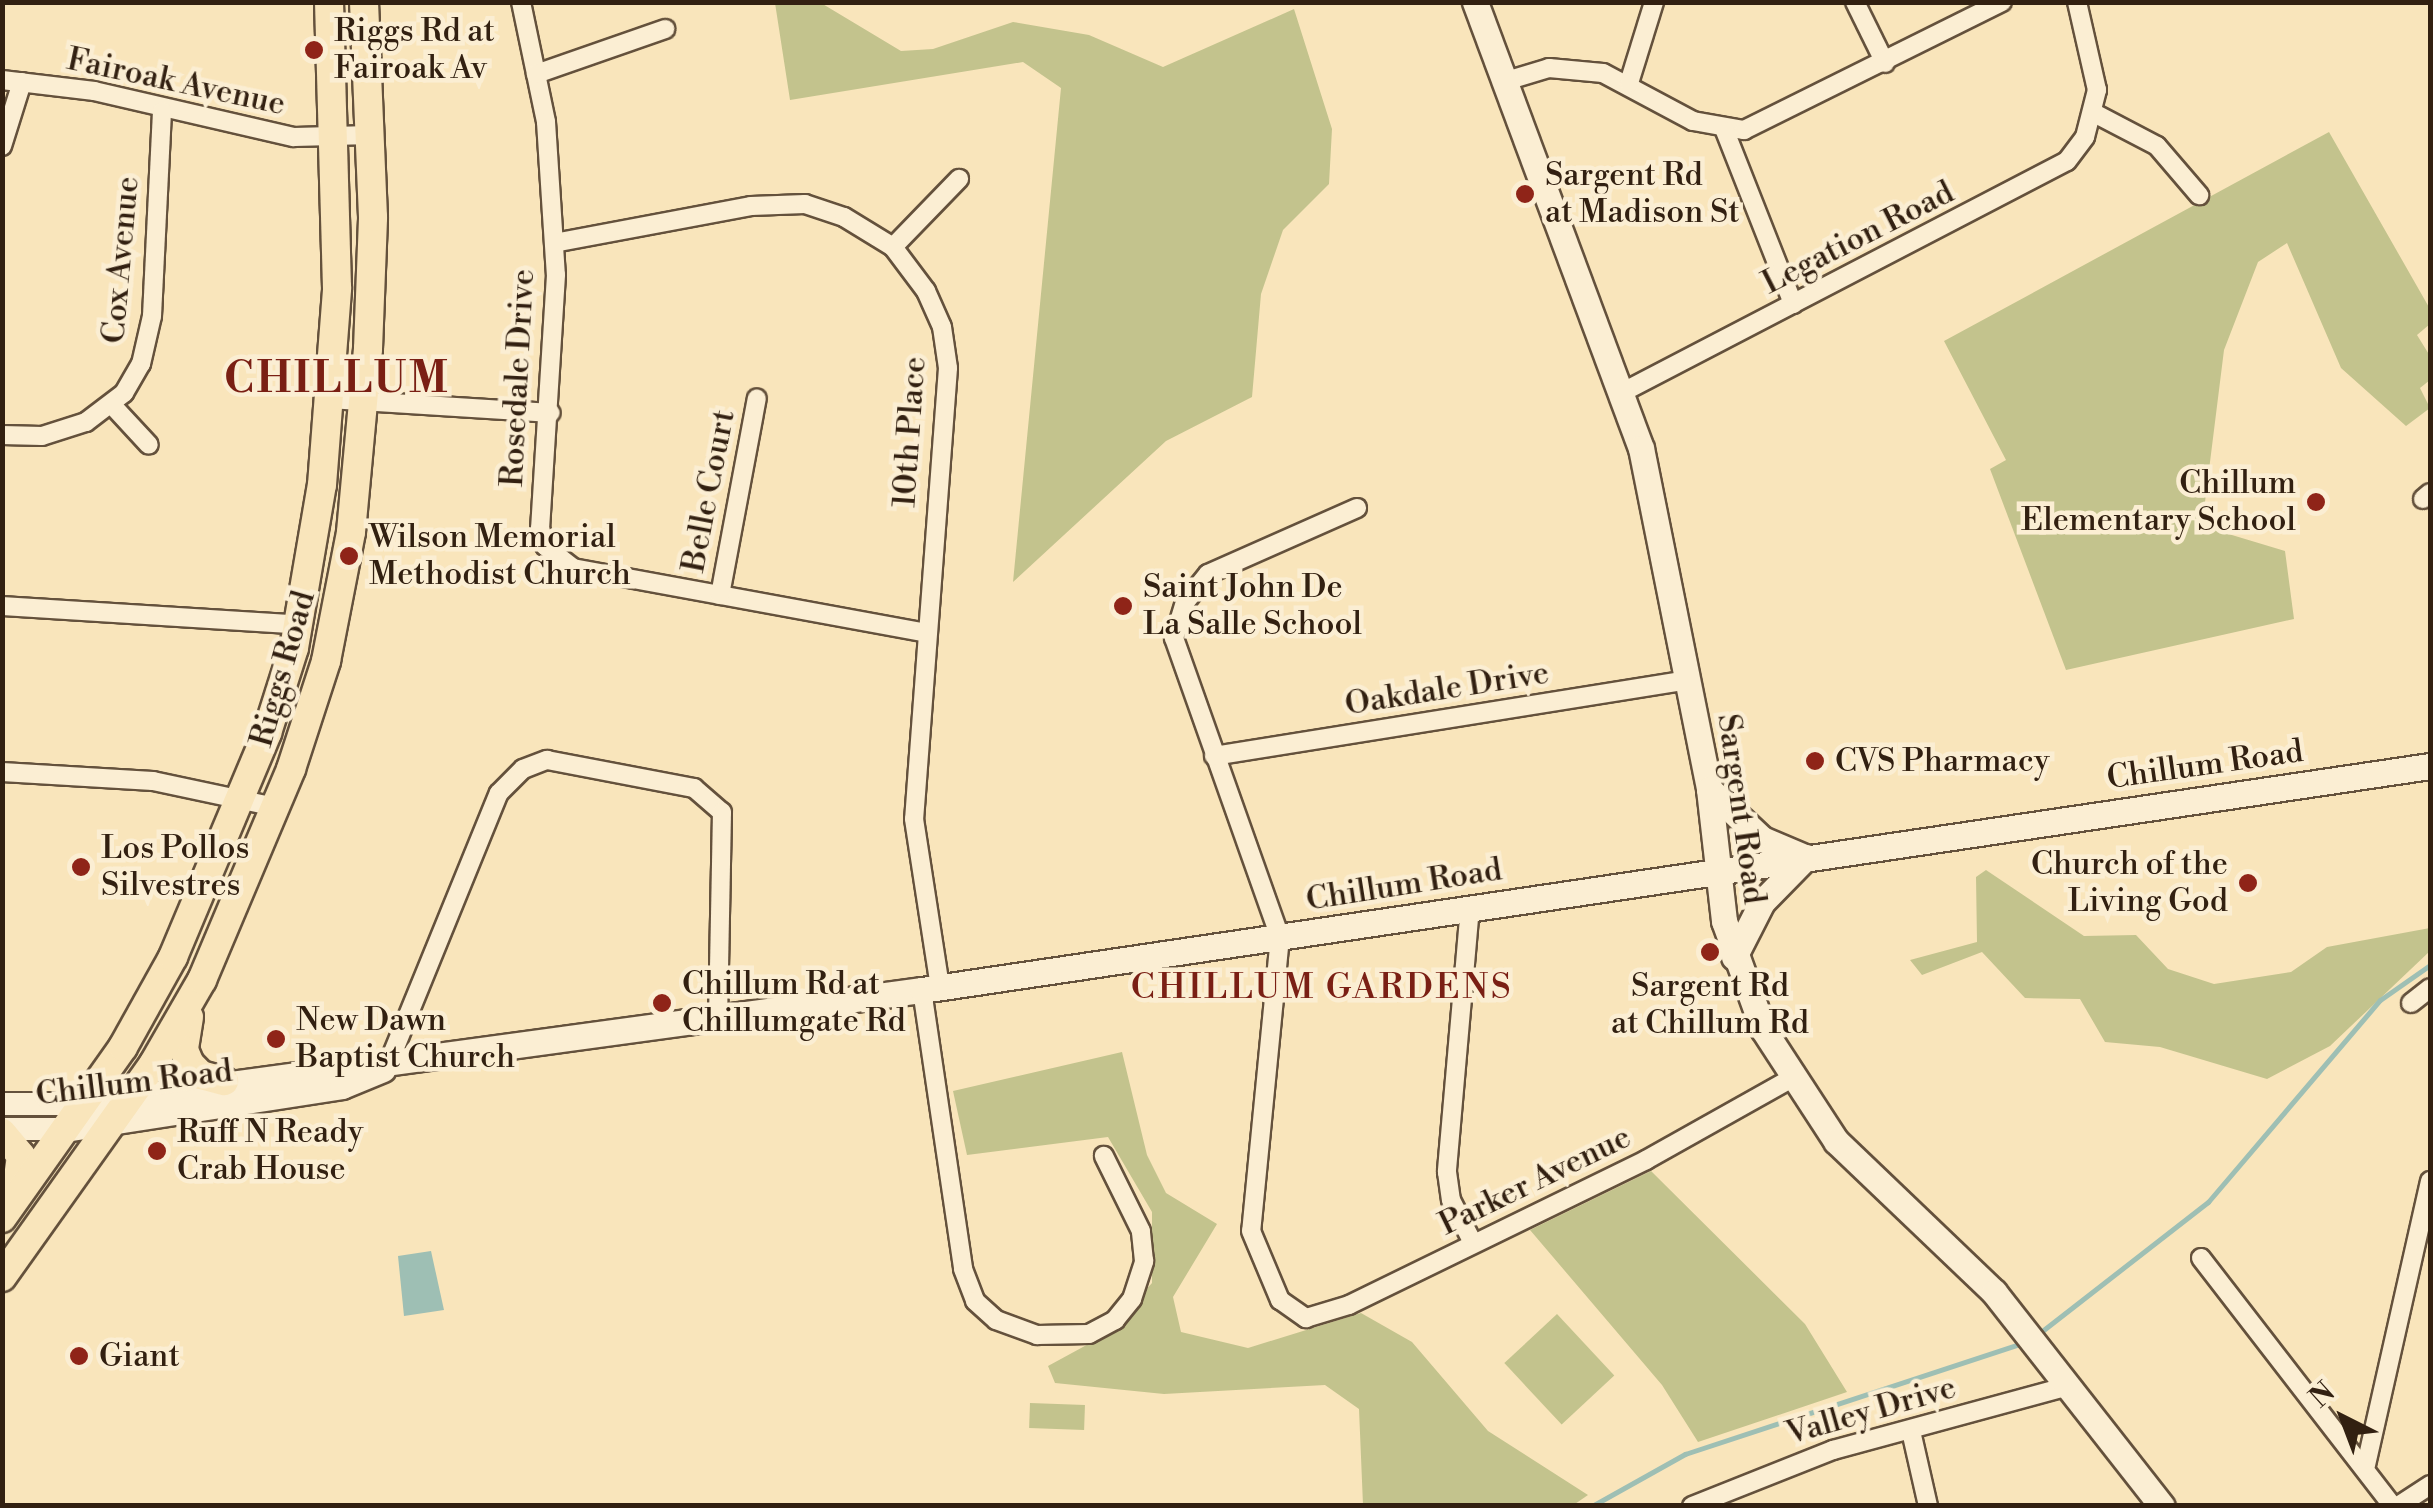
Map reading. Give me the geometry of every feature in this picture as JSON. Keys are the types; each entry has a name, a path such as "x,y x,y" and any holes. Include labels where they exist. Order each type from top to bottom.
{"main road":[{"name":"Riggs Road","path":"7,1212 84,1104 162,980 242,795 300,625 330,399 337,136 329,2"},
{"name":"Riggs Road","path":"2,1277 132,1096 196,991 275,807 337,620 365,402 370,135 364,2"},
{"name":"Sargent Road","path":"1476,2 1623,392 1660,521 1709,790 1718,872 1734,957 1763,1029 1836,1141 1949,1244 2032,1337 2162,1506"},
{"name":"Chillum Road","path":"84,1104 349,1065 387,1067 931,989 2430,766"},
{"path":"1709,790 1762,839 1807,856 1762,902 1734,957"},
{"path":"196,991 184,1050 201,1075 224,1081"},
{"name":"Chillum Road","path":"65,1129 342,1086 387,1067"},
{"path":"2,1131 18,1145 23,1167 7,1212"}],"street":[{"name":"Rosedale Drive","path":"521,2 536,74 554,243 551,413 540,528 549,553 573,568 924,632"},
{"path":"1629,84 1654,2"},
{"path":"1855,2 1885,64"},
{"path":"1506,81 1565,68 1629,84 1693,121 1725,131 1770,121 2002,2"},
{"path":"2077,2 2096,70 2094,113 2157,146 2199,195"},
{"path":"536,74 665,29"},
{"name":"Fairoak Avenue","path":"2,80 94,91 162,112 294,137 370,135"},
{"path":"2,146 22,82"},
{"name":"Cox Avenue","path":"2,435 57,433 112,405 134,378 150,334 162,112"},
{"name":"Legation Road","path":"1623,392 2044,178 2077,151 2094,113"},
{"path":"1725,131 1792,304"},
{"path":"893,247 958,178"},
{"name":"10th Place","path":"554,243 776,203 830,211 893,247 926,290 947,357 924,632 915,846 963,1268 975,1301 996,1320 1037,1335 1089,1334 1114,1320 1132,1299 1144,1262 1140,1231 1104,1156"},
{"name":"Belle Court","path":"720,596 757,398"},
{"path":"330,399 551,413"},
{"path":"112,405 149,445"},
{"path":"1280,938 1174,648 1185,602 1219,568 1357,508"},
{"path":"2,606 300,625"},
{"name":"Oakdale Drive","path":"1214,756 1689,680"},
{"path":"387,1067 499,793 523,769 560,758 694,788 722,812 718,1019"},
{"path":"2,772 120,778 242,795 275,807"},
{"path":"1470,907 1447,1172 1451,1200 1474,1243"},
{"name":"Parker Avenue","path":"1280,938 1251,1231 1274,1292 1296,1315 1318,1317 1349,1305 1646,1160 1792,1078"},
{"path":"2411,1003 2430,988"},
{"name":"Chillum Road","path":"2,1104 84,1104"},
{"name":"Chillum Road","path":"2,1131 65,1129"},
{"path":"2366,1465 2430,1180"},
{"path":"2201,1258 2396,1506 2430,1485"},
{"name":"Valley Drive","path":"1692,1506 1794,1463 2069,1386"},
{"path":"1912,1431 1928,1506"}],"green space":[{"path":"775,3 821,3 901,51 933,49 1013,22 1089,35 1163,67 1294,9 1332,129 1329,184 1283,230 1261,294 1252,397 1166,441 1013,582 1061,88 1023,62 790,100"},
{"path":"2329,132 2430,309 2430,324 2417,335 2430,356 2430,380 2420,388 2430,408 2406,426 2341,368 2287,243 2258,262 2224,350 2202,526 2285,551 2294,619 2066,670 1990,469 2006,460 1944,341"},
{"path":"1986,870 2084,936 2136,935 2168,969 2214,984 2291,972 2327,947 2430,928 2430,951 2330,1046 2267,1079 2160,1047 2105,1042 2080,999 2025,998 1982,952 1922,975 1910,960 1977,942 1976,877"},
{"path":"1122,1052 1147,1155 1166,1193 1217,1224 1173,1297 1181,1332 1248,1348 1361,1313 1412,1342 1488,1431 1588,1495 1572,1506 1363,1505 1359,1409 1325,1385 1164,1394 1055,1383 1048,1366 1105,1335 1152,1283 1152,1212 1108,1137 967,1155 953,1091"},
{"path":"1651,1171 1805,1324 1847,1392 1698,1442 1662,1385 1530,1230"},
{"path":"1557,1314 1614,1375 1562,1425 1504,1363"},
{"path":"1030,1403 1085,1405 1084,1430 1029,1428"}],"water":[{"path":"431,1251 444,1310 404,1316 398,1256"}],"waterway":[{"path":"2037,1335 2208,1202 2380,1000 2430,965"},
{"path":"1592,1506 1685,1454 2022,1343"}],"place":[{"name":"Riggs Rd at Fairoak Av","path":"314,50"},
{"name":"Sargent Rd at Madison St","path":"1525,194"},
{"name":"Chillum Elementary School","path":"2316,502"},
{"name":"Wilson Memorial Methodist Church","path":"349,556"},
{"name":"Saint John De La Salle School","path":"1123,606"},
{"name":"CVS Pharmacy","path":"1815,761"},
{"name":"Los Pollos Silvestres","path":"81,867"},
{"name":"Church of the Living God","path":"2248,883"},
{"name":"Sargent Rd at Chillum Rd","path":"1710,952"},
{"name":"Chillum Rd at Chillumgate Rd","path":"662,1003"},
{"name":"New Dawn Baptist Church","path":"276,1039"},
{"name":"Ruff N Ready Crab House","path":"157,1151"},
{"name":"Giant","path":"79,1356"}],"district":[{"name":"CHILLUM","path":"337,380"},
{"name":"CHILLUM GARDENS","path":"1322,988"}]}
